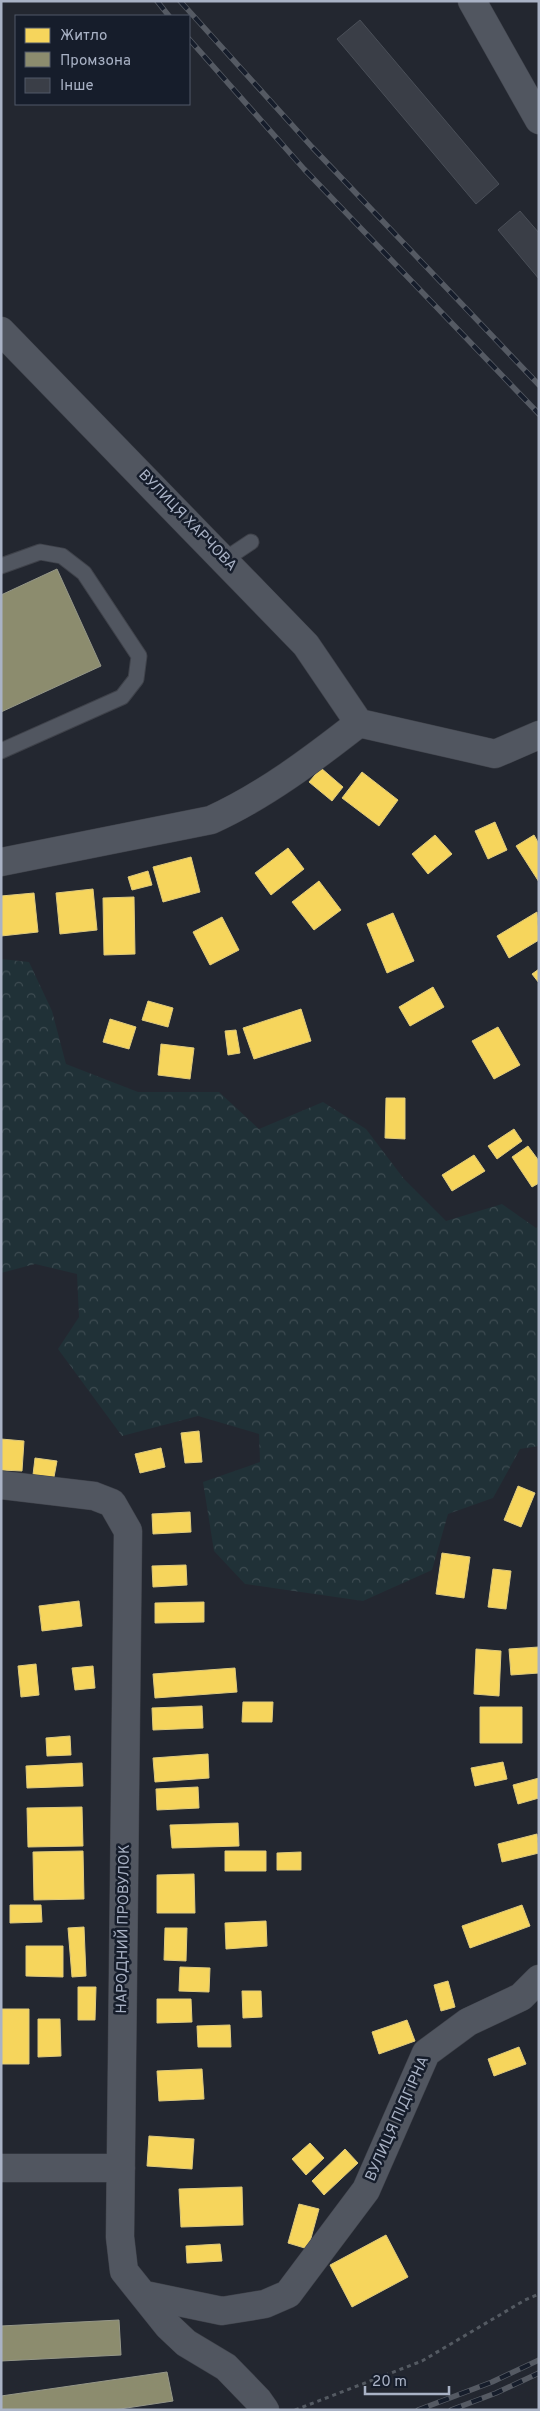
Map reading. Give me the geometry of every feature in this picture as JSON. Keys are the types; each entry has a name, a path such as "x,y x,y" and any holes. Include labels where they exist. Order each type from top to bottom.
{"street":[{"path":"472,1 539,120"},
{"name":"ВУЛИЦЯ ХАРЧОВА","path":"1,331 306,645 359,722"},
{"path":"1,862 211,820 237,808 325,750 359,722 495,754 539,735"},
{"name":"НАРОДНИЙ ПРОВУЛОК","path":"1,1485 94,1496 112,1504 128,1531 120,2237 124,2271 168,2326 186,2343 226,2367 249,2390 264,2410"},
{"name":"ВУЛИЦЯ ПІДГІРНА","path":"145,2295 222,2311 265,2304 288,2294 366,2190 426,2053 468,2022 521,1997 539,1979"},
{"path":"1,2168 121,2168"}],"lane":[{"path":"224,560 251,542"},
{"path":"1,566 40,552 62,556 84,573 139,656 136,679 122,697 1,752"}],"path":[{"path":"295,2410 422,2361 525,2300 539,2294"}],"green space":[{"path":"1,959 29,962 52,1011 66,1064 138,1092 219,1092 259,1129 323,1102 366,1129 404,1179 446,1221 502,1204 536,1228 539,1226 539,1446 520,1449 493,1498 448,1514 432,1570 363,1601 245,1584 214,1551 203,1482 260,1462 259,1434 198,1416 122,1436 58,1349 79,1317 77,1274 35,1264 1,1273"}],"building: Житло":[{"path":"321,768 343,787 332,801 309,782"},
{"path":"362,772 398,800 379,826 342,798"},
{"path":"495,822 507,850 488,859 475,831"},
{"path":"435,835 452,854 428,874 412,854"},
{"path":"534,835 539,844 539,882 516,846"},
{"path":"288,848 304,869 271,895 255,873"},
{"path":"191,857 200,892 163,902 153,867"},
{"path":"148,871 152,885 132,890 128,877"},
{"path":"319,881 341,910 314,930 292,902"},
{"path":"93,889 97,930 60,934 56,893"},
{"path":"34,893 38,932 1,936 1,896"},
{"path":"134,897 135,954 104,955 103,898"},
{"path":"537,912 539,940 509,958 497,936"},
{"path":"393,913 414,961 387,973 367,924"},
{"path":"222,917 239,950 210,965 193,932"},
{"path":"539,969 539,983 532,974"},
{"path":"433,987 444,1007 410,1026 399,1007"},
{"path":"148,1001 173,1008 168,1027 142,1020"},
{"path":"301,1009 311,1041 254,1059 243,1028"},
{"path":"110,1019 136,1027 129,1049 103,1042"},
{"path":"498,1027 520,1065 494,1079 472,1041"},
{"path":"236,1030 240,1053 228,1055 225,1031"},
{"path":"161,1044 194,1048 190,1079 158,1075"},
{"path":"386,1098 405,1098 405,1139 385,1138"},
{"path":"514,1129 522,1141 497,1159 488,1146"},
{"path":"528,1146 539,1161 539,1183 532,1187 512,1157"},
{"path":"474,1155 485,1171 452,1191 442,1175"},
{"path":"199,1431 202,1462 185,1463 181,1433"},
{"path":"1,1439 24,1441 22,1471 1,1470"},
{"path":"161,1448 165,1467 140,1473 135,1454"},
{"path":"35,1458 57,1461 54,1477 33,1475"},
{"path":"518,1486 535,1493 521,1527 504,1520"},
{"path":"190,1512 191,1532 153,1534 152,1514"},
{"path":"442,1553 470,1557 464,1598 436,1594"},
{"path":"186,1565 187,1585 153,1587 152,1566"},
{"path":"493,1569 511,1571 506,1609 488,1607"},
{"path":"79,1601 82,1626 42,1631 39,1606"},
{"path":"204,1602 204,1622 155,1623 155,1603"},
{"path":"539,1647 539,1673 511,1675 509,1649"},
{"path":"476,1649 501,1651 499,1696 474,1694"},
{"path":"36,1664 39,1695 21,1697 18,1666"},
{"path":"93,1666 95,1688 75,1690 72,1668"},
{"path":"235,1668 237,1692 155,1698 153,1674"},
{"path":"243,1702 273,1702 272,1722 242,1722"},
{"path":"202,1706 203,1728 153,1730 152,1708"},
{"path":"480,1707 522,1707 522,1743 480,1743"},
{"path":"70,1736 71,1755 47,1756 46,1738"},
{"path":"208,1754 209,1778 155,1782 153,1758"},
{"path":"503,1762 507,1779 475,1786 471,1768"},
{"path":"82,1763 83,1786 27,1788 26,1766"},
{"path":"539,1778 539,1798 518,1804 513,1785"},
{"path":"198,1787 199,1808 157,1810 156,1789"},
{"path":"82,1807 83,1846 28,1847 27,1808"},
{"path":"238,1823 239,1846 172,1848 170,1825"},
{"path":"537,1834 539,1853 502,1862 498,1844"},
{"path":"83,1851 84,1899 34,1900 33,1852"},
{"path":"225,1851 266,1851 266,1871 225,1871"},
{"path":"301,1852 301,1870 277,1870 277,1853"},
{"path":"194,1874 195,1913 157,1913 157,1875"},
{"path":"10,1905 41,1905 42,1922 10,1923"},
{"path":"522,1905 530,1926 470,1948 462,1926"},
{"path":"266,1921 267,1946 226,1949 225,1923"},
{"path":"84,1927 86,1976 72,1977 68,1928"},
{"path":"165,1928 187,1928 186,1961 164,1960"},
{"path":"26,1946 63,1946 63,1977 26,1976"},
{"path":"180,1967 210,1968 209,1992 179,1991"},
{"path":"448,1981 455,2007 441,2011 434,1985"},
{"path":"78,1987 96,1987 95,2020 78,2020"},
{"path":"242,1991 261,1991 262,2017 243,2018"},
{"path":"157,1999 191,1999 192,2022 157,2023"},
{"path":"1,2009 29,2009 29,2064 1,2064"},
{"path":"38,2019 60,2019 61,2056 38,2057"},
{"path":"407,2020 415,2041 379,2054 372,2032"},
{"path":"230,2025 231,2047 198,2047 197,2026"},
{"path":"519,2047 526,2064 494,2076 488,2059"},
{"path":"202,2069 204,2099 159,2101 157,2071"},
{"path":"149,2136 194,2139 192,2169 147,2166"},
{"path":"310,2143 324,2158 306,2175 292,2159"},
{"path":"345,2149 358,2163 324,2195 312,2181"},
{"path":"242,2187 243,2225 181,2227 179,2189"},
{"path":"299,2204 319,2209 308,2249 288,2243"},
{"path":"386,2235 408,2277 352,2307 330,2265"},
{"path":"220,2244 222,2261 187,2263 186,2246"}],"building: Промзона":[{"path":"57,569 101,666 1,712 1,595"},
{"path":"119,2320 121,2355 1,2361 1,2326"},
{"path":"167,2372 173,2401 113,2410 1,2410 1,2396"}],"building: Інше":[{"path":"360,20 499,184 476,204 337,39"},
{"path":"520,211 539,233 539,279 498,230"}],"railway":[{"path":"157,1 168,15"},
{"path":"180,1 312,147 539,385"},
{"path":"190,40 304,169 539,414"},
{"path":"418,2410 492,2382 539,2360"},
{"path":"451,2410 496,2393 539,2373"}]}
